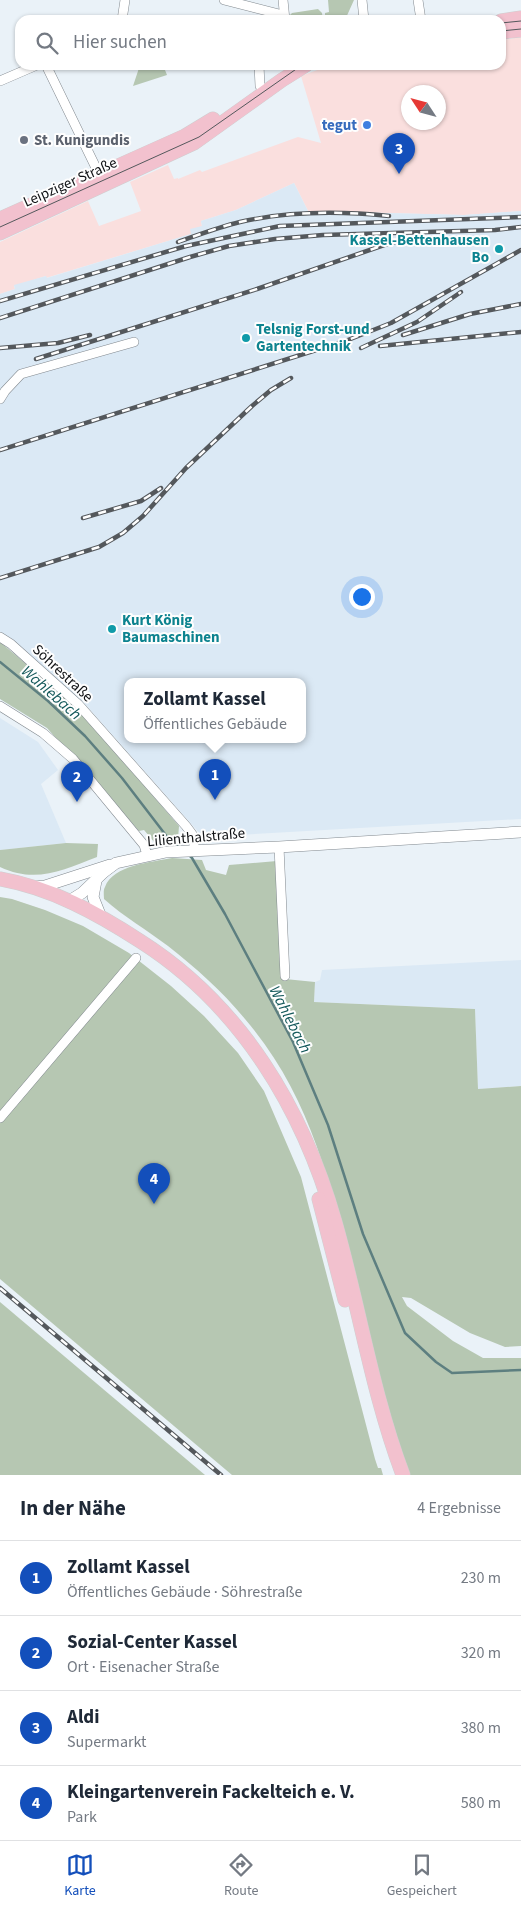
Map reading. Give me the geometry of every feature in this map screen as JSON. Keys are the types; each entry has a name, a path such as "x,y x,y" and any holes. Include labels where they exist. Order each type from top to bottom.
{"main road":[{"path":"506,20 521,18"},
{"path":"506,32 521,30"},
{"name":"Leipziger Straße","path":"0,219 196,131 283,70"},
{"name":"Leipziger Straße","path":"0,233 194,143 297,70"},
{"name":"Lilienthalstraße","path":"63,902 82,893 116,863 147,855 188,850 279,847 521,832"},
{"path":"33,887 45,886 116,863"},
{"path":"63,902 80,874"},
{"path":"0,879 33,887 63,902 149,954 174,973 225,1022 264,1074 301,1144 317,1192 363,1373 394,1475"},
{"path":"96,879 93,897 101,917"},
{"path":"0,886 63,902 101,917 167,959 212,998 259,1055 306,1137 335,1221 379,1400 403,1475"}],"street":[{"path":"123,15 125,0"},
{"path":"224,0 277,15"},
{"path":"283,0 284,15"},
{"path":"362,0 364,15"},
{"path":"418,0 420,15"},
{"path":"0,81 25,70"},
{"path":"48,70 99,174"},
{"path":"259,70 260,86"},
{"path":"0,399 21,374 134,342"},
{"name":"Söhrestraße","path":"0,637 11,644 78,704 186,826 192,834 188,850"},
{"path":"0,706 43,733 73,759 144,845 147,855"},
{"path":"279,847 285,976"},
{"path":"0,1118 136,958"}],"shaded area":[{"path":"521,37 521,211 464,215 308,211 294,183 236,210 201,221 202,226 191,234 14,286 15,289 0,294 0,242 88,201 99,226 141,211 130,182 168,165 174,179 178,179 298,137 321,143 301,76 317,70 506,70 506,39"},
{"path":"294,183 308,211 464,215 521,211 521,819 203,837 87,706 17,643 0,632 0,294 15,289 14,285 46,276 47,278 191,234 190,229 202,226 201,221 236,210"},
{"path":"0,718 38,742 58,770 41,784 66,843 0,850"},
{"path":"521,960 521,1086 478,1089 475,1009 314,1002 315,982 320,980 322,970"}],"green space":[{"path":"328,0 354,0 347,15 325,15 325,13 329,12"},
{"path":"318,9 322,15 290,15 292,13"},
{"path":"138,70 165,70 167,75 133,86"},
{"path":"0,642 75,705 179,826 178,839 155,843 144,830 139,831 47,728 0,699"},
{"path":"66,843 98,844 97,857 61,870 38,875 13,872 0,867 0,850"},
{"path":"172,858 202,860 206,870 226,875 229,865 277,861 285,979 315,982 314,1002 475,1009 478,1089 521,1086 521,1346 505,1347 470,1333 411,1298 402,1297 407,1306 453,1341 483,1358 521,1358 521,1475 407,1475 399,1454 320,1156 307,1120 290,1085 270,1052 245,1019 218,990 168,946 119,912 104,899 104,888 109,880 124,869"},
{"path":"0,897 45,910 83,926 129,953 171,986 204,1016 238,1053 264,1091 301,1177 375,1459 383,1475 232,1475 0,1279"},
{"path":"0,1302 205,1475 0,1475"}],"waterway":[{"name":"Wahlebach","path":"0,662 48,701 85,736 122,778 168,838 180,848"},
{"name":"Wahlebach","path":"188,854 225,914 293,1042 328,1125 363,1234 405,1333 436,1362 452,1373 521,1370"}],"tram line":[{"path":"506,22 521,21"},
{"path":"506,30 521,29"},
{"path":"0,227 199,137 295,70"}],"railway":[{"path":"178,242 232,224 258,218 333,213 389,216"},
{"path":"0,301 186,246 280,226 521,217"},
{"path":"0,318 229,246 275,239 323,235 495,230 521,227"},
{"path":"36,359 257,289 390,243 410,239"},
{"path":"0,450 348,340 391,323 521,250"},
{"path":"361,348 417,322 461,292"},
{"path":"403,335 470,314 521,304"},
{"path":"380,346 521,332"},
{"path":"0,348 58,343 90,335"},
{"path":"0,578 99,547 123,533 143,516 186,468 252,406 271,390 291,378"},
{"path":"83,518 141,501 161,488"},
{"path":"0,1288 221,1475"}],"place":[{"name":"tegut","path":"367,125"},
{"name":"St. Kunigundis","path":"24,140"},
{"name":"Aldi","path":"399,174"},
{"name":"Kassel-Bettenhausen Bo","path":"499,249"},
{"name":"Telsnig Forst-und Gartentechnik","path":"246,338"},
{"name":"Kurt König Baumaschinen","path":"112,629"},
{"name":"Zollamt Kassel","path":"215,800"},
{"name":"Sozial-Center Kassel","path":"77,802"},
{"name":"Kleingartenverein Fackelteich e. V.","path":"154,1204"}]}
